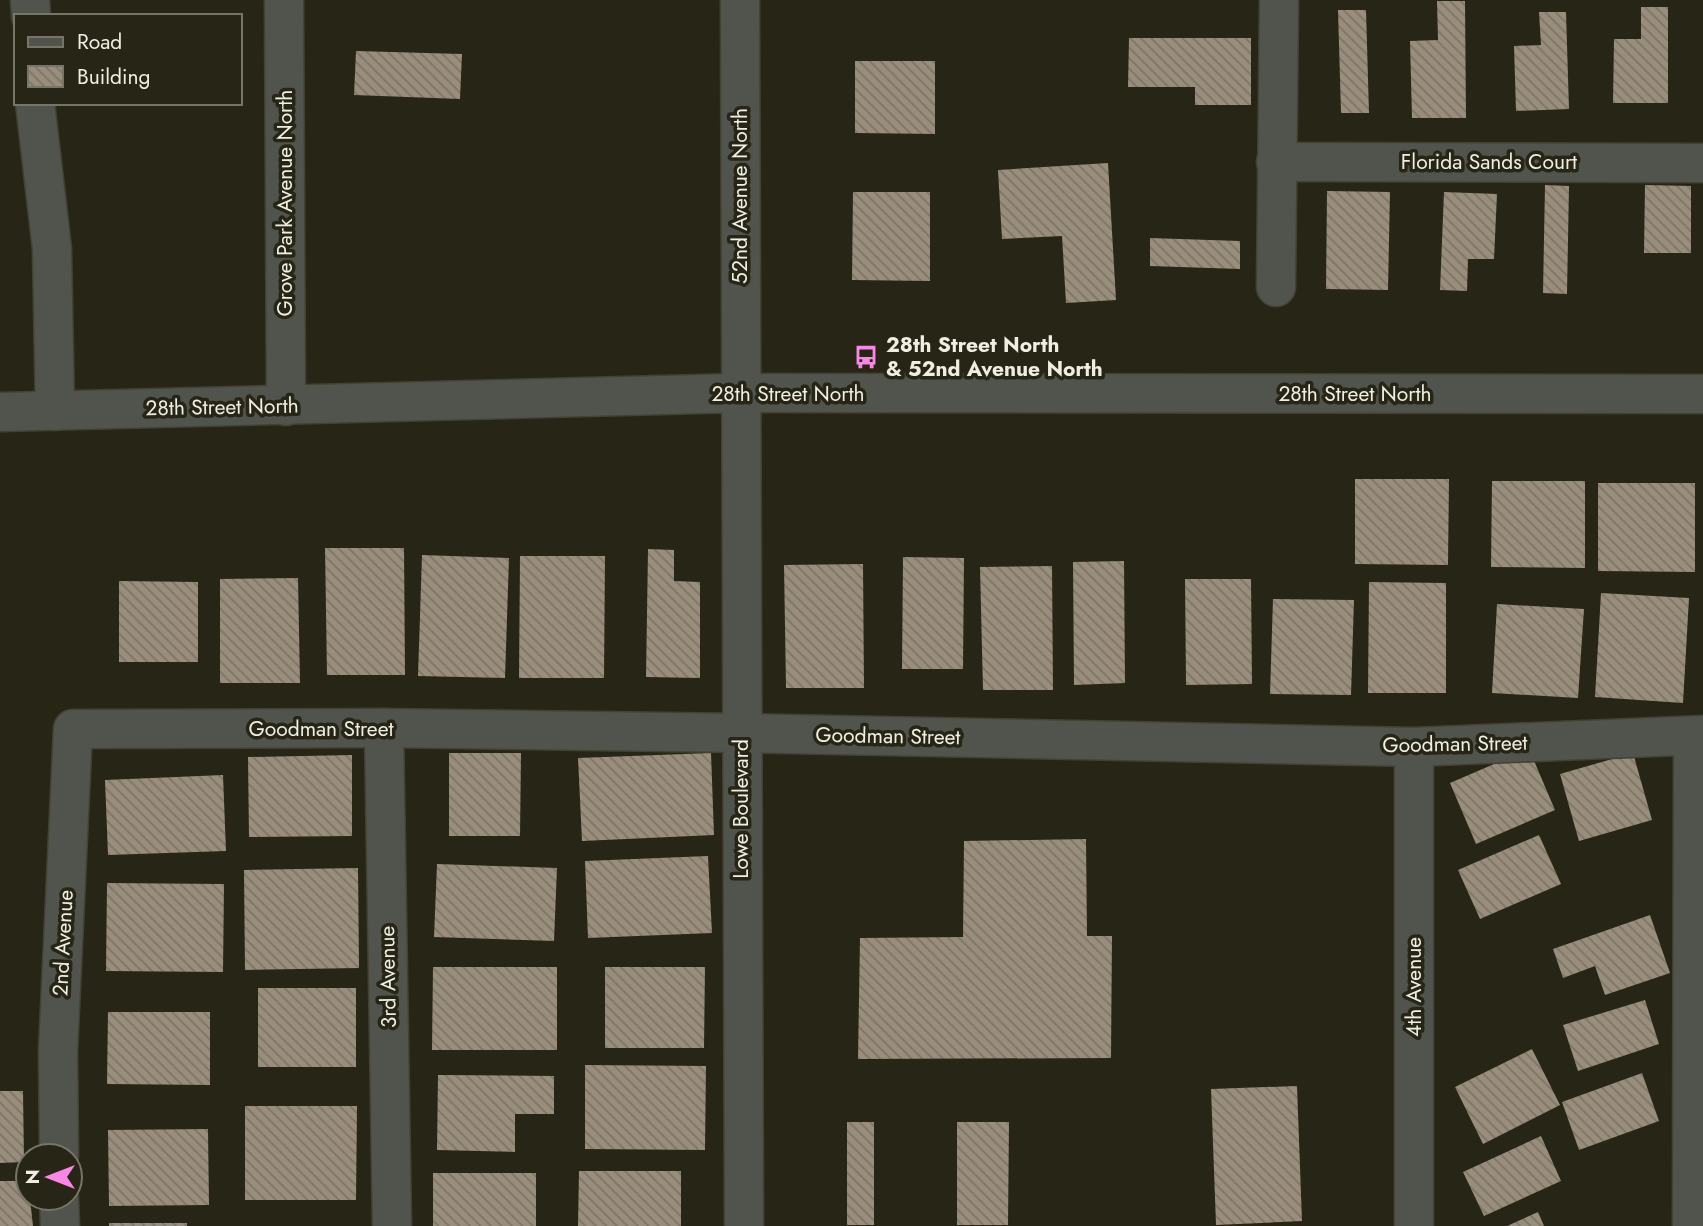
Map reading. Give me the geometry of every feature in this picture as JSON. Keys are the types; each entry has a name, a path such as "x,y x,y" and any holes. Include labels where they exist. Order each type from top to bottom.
{"street":[{"name":"Grove Park Avenue North","path":"284,0 286,406"},
{"name":"52nd Avenue North","path":"740,0 740,393"},
{"path":"1276,287 1279,0"},
{"path":"35,105 52,248 55,411"},
{"name":"Florida Sands Court","path":"1276,162 1703,163"},
{"name":"28th Street North","path":"0,412 740,393 1703,394"},
{"name":"Lowe Boulevard","path":"740,393 744,1226"},
{"name":"Goodman Street","path":"73,729 740,733 1414,747 1698,736"},
{"name":"2nd Avenue","path":"59,1142 58,1051 73,729"},
{"name":"3rd Avenue","path":"384,729 392,1226"},
{"path":"1692,1226 1698,736"},
{"name":"4th Avenue","path":"1414,747 1415,1226"}],"building":[{"path":"1437,1 1465,1 1466,118 1412,118 1410,41 1438,40"},
{"path":"1641,7 1668,7 1668,103 1613,103 1614,39 1641,39"},
{"path":"1338,10 1366,10 1369,113 1341,113"},
{"path":"1539,12 1566,12 1569,109 1516,111 1514,46 1541,45"},
{"path":"1129,38 1251,38 1251,105 1195,105 1195,87 1128,87"},
{"path":"356,51 462,54 460,99 354,95"},
{"path":"855,61 935,61 935,134 855,133"},
{"path":"1108,163 1116,300 1066,303 1062,236 1002,239 998,170"},
{"path":"1545,185 1569,186 1567,294 1543,293"},
{"path":"1645,185 1691,186 1691,253 1644,253"},
{"path":"1327,191 1390,192 1388,290 1326,289"},
{"path":"853,192 930,192 930,281 852,280"},
{"path":"1444,192 1497,194 1494,259 1468,259 1467,291 1440,290"},
{"path":"1150,238 1240,241 1240,269 1150,266"},
{"path":"1355,479 1449,479 1448,565 1355,564"},
{"path":"1492,481 1585,481 1585,568 1491,567"},
{"path":"1598,483 1695,483 1695,572 1598,571"},
{"path":"325,548 404,548 405,675 327,675"},
{"path":"648,549 674,550 674,581 700,582 700,678 646,677"},
{"path":"422,555 509,558 505,678 418,676"},
{"path":"520,556 605,556 604,678 519,678"},
{"path":"903,557 964,558 963,669 902,669"},
{"path":"1124,561 1125,683 1074,685 1073,562"},
{"path":"863,564 864,688 786,688 784,565"},
{"path":"1052,566 1053,690 983,690 980,567"},
{"path":"298,578 300,683 220,683 220,579"},
{"path":"1185,579 1251,579 1252,684 1186,685"},
{"path":"119,581 198,582 198,662 119,662"},
{"path":"1369,582 1446,583 1446,693 1368,693"},
{"path":"1601,593 1689,598 1683,703 1595,697"},
{"path":"1273,599 1354,600 1351,695 1270,694"},
{"path":"1497,604 1584,609 1578,698 1492,693"},
{"path":"1529,749 1555,810 1476,844 1450,783"},
{"path":"449,753 521,753 520,836 449,836"},
{"path":"711,753 714,835 582,841 578,758"},
{"path":"1633,753 1652,820 1579,841 1560,774"},
{"path":"352,755 352,836 249,837 248,757"},
{"path":"223,775 226,851 108,855 105,780"},
{"path":"1539,835 1561,884 1480,919 1458,870"},
{"path":"1086,839 1087,936 1112,936 1111,1058 858,1059 860,938 963,937 964,841"},
{"path":"708,856 712,933 588,938 585,861"},
{"path":"437,864 557,868 554,941 434,937"},
{"path":"358,868 359,968 245,970 244,870"},
{"path":"107,883 224,884 223,972 106,971"},
{"path":"1650,915 1670,973 1605,995 1595,966 1563,978 1553,949"},
{"path":"433,967 557,967 557,1050 432,1050"},
{"path":"605,967 705,967 704,1048 605,1048"},
{"path":"258,988 356,988 356,1067 258,1067"},
{"path":"1645,1000 1659,1044 1578,1071 1563,1025"},
{"path":"108,1012 210,1012 210,1085 107,1084"},
{"path":"1532,1049 1560,1105 1483,1144 1455,1087"},
{"path":"585,1065 706,1066 705,1150 585,1149"},
{"path":"1642,1073 1659,1121 1579,1150 1562,1102"},
{"path":"438,1075 554,1076 554,1114 515,1114 515,1152 437,1150"},
{"path":"1297,1086 1302,1221 1216,1225 1211,1089"},
{"path":"0,1091 23,1091 24,1142 14,1142 14,1162 0,1163"},
{"path":"245,1106 357,1106 356,1200 245,1200"},
{"path":"847,1122 874,1122 874,1225 847,1225"},
{"path":"957,1122 1009,1122 1008,1225 957,1225"},
{"path":"208,1129 209,1205 109,1206 108,1130"},
{"path":"1541,1136 1561,1181 1484,1216 1463,1172"},
{"path":"579,1171 681,1171 681,1226 578,1226"},
{"path":"433,1173 536,1173 536,1226 433,1226"},
{"path":"0,1181 14,1181 14,1212 31,1212 33,1226 0,1226"},
{"path":"1538,1212 1544,1226 1507,1226"},
{"path":"109,1223 187,1223 187,1226 109,1226"}],"place":[{"name":"28th Street North & 52nd Avenue North","path":"866,357"}]}
